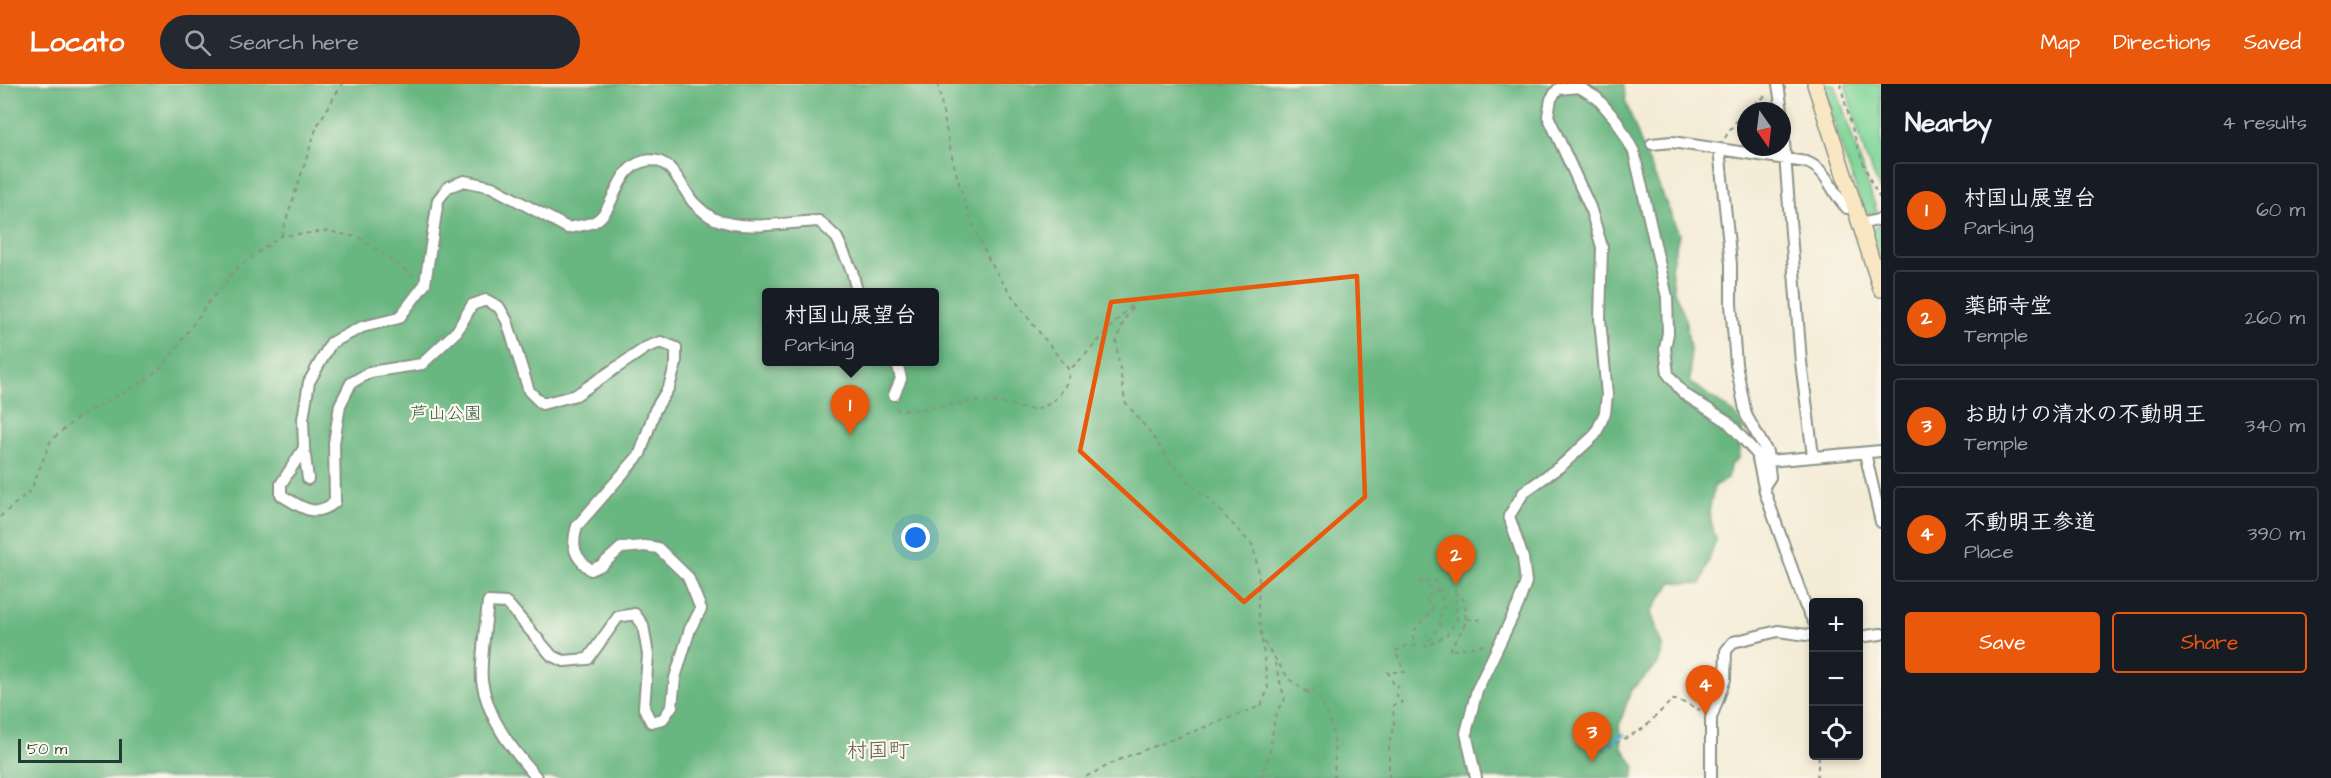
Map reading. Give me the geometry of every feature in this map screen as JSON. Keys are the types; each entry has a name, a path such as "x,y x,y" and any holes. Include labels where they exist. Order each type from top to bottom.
{"street":[{"path":"1815,84 1881,289"},
{"path":"1778,86 1781,102"},
{"path":"1476,778 1466,733 1476,690 1518,605 1526,582 1524,565 1509,516 1524,492 1562,465 1595,435 1605,413 1607,395 1600,319 1602,247 1590,207 1548,116 1551,99 1558,89 1579,87 1598,98 1617,121 1634,152 1667,297 1668,333 1665,348 1668,374 1684,394 1727,421 1756,454 1764,486 1809,613"},
{"path":"1652,144 1672,142 1786,158 1817,166 1840,201 1847,208 1856,207"},
{"path":"1719,149 1731,264 1731,304 1736,364 1746,415 1767,452 1770,477 1764,486"},
{"path":"1786,158 1801,362 1813,456"},
{"path":"308,479 303,418 309,382 331,343 362,327 399,318 424,284 438,200 448,187 464,181 492,187 568,228 595,221 606,211 617,185 630,170 643,161 657,160 669,166 694,203 715,219 752,225 819,220 837,238 852,271 856,288"},
{"path":"1861,224 1881,219"},
{"path":"304,448 281,484 281,495 308,510 325,510 335,502 334,443 340,405 351,383 370,372 422,364 457,331 472,305 486,300 499,307 507,321 529,391 542,404 576,395 647,347 661,342 676,348 676,363 669,387 655,410 640,454 578,526 573,541 579,561 591,570 602,565 621,548 645,546 657,548 688,577 701,609 690,629 675,678 672,706 663,718 651,722 644,708 648,655 643,625 635,614 618,617 588,659 564,661 552,656 507,603 488,602 482,680 488,704 503,736 537,778"},
{"path":"894,395 902,379 898,366"},
{"path":"1768,461 1881,451"},
{"path":"1865,453 1881,522"},
{"path":"1711,778 1712,714 1725,680 1726,651 1733,642 1778,631 1809,635"},
{"path":"1863,636 1881,634"}],"path":[{"path":"281,236 317,126 342,84"},
{"path":"894,395 894,405 898,410 995,402 1037,409 1054,400 1070,378 1068,370 996,272 972,222 950,154 938,84"},
{"path":"1840,84 1863,162 1871,184 1881,200"},
{"path":"1719,149 1733,124 1744,112 1778,86"},
{"path":"0,517 31,490 51,440 81,415 143,382 164,365 208,303 238,267 281,236 328,231 360,238 424,284"},
{"path":"1068,370 1085,356 1095,342 1130,307 1133,300 1132,308 1124,320 1116,343 1125,402 1173,466 1209,499 1253,546 1259,574 1258,608 1268,689 1261,706 1123,758 1083,778"},
{"path":"1389,778 1389,745 1394,723 1393,705 1402,703 1396,694 1398,685 1394,685 1388,672 1405,672 1395,651 1407,646 1415,646 1413,635 1416,628 1428,617 1433,607 1425,599 1437,590 1420,582 1434,580 1437,582 1441,591 1439,599 1444,610 1439,618 1440,625 1425,647 1447,635 1457,619 1455,586"},
{"path":"1455,593 1465,601 1467,619 1462,633 1449,651 1486,645"},
{"path":"1467,619 1485,620"},
{"path":"1262,640 1273,658 1285,700 1278,707 1270,760 1262,770 1263,778"},
{"path":"1262,640 1289,679 1310,695 1308,690 1313,690 1327,712 1335,736 1334,778"},
{"path":"1600,752 1644,728 1672,700 1678,700 1712,714"},
{"path":"1817,778 1819,760"}],"highlighted area":[{"path":"1357,276 1365,497 1244,602 1080,451 1111,302"}],"green space":[{"name":"芦山公園","path":"0,84 1624,84 1625,100 1679,234 1671,267 1674,290 1685,318 1690,348 1690,382 1735,414 1743,428 1739,458 1730,466 1728,478 1714,486 1709,513 1716,540 1701,584 1672,582 1651,612 1663,649 1658,664 1631,690 1619,726 1622,747 1635,767 1633,778 0,778"},
{"path":"1824,84 1835,84 1877,212 1866,215 1864,212 1840,143"},
{"path":"1845,84 1881,84 1881,192 1865,155"},
{"path":"1881,225 1881,269 1870,230"}],"waterway":[{"path":"1591,753 1623,735"}],"place":[{"name":"村国山展望台","path":"850,435"},
{"name":"薬師寺堂","path":"1456,585"},
{"name":"不動明王参道","path":"1705,715"},
{"name":"お助けの清水の不動明王","path":"1592,762"}],"district":[{"name":"村国町","path":"878,750"}]}
